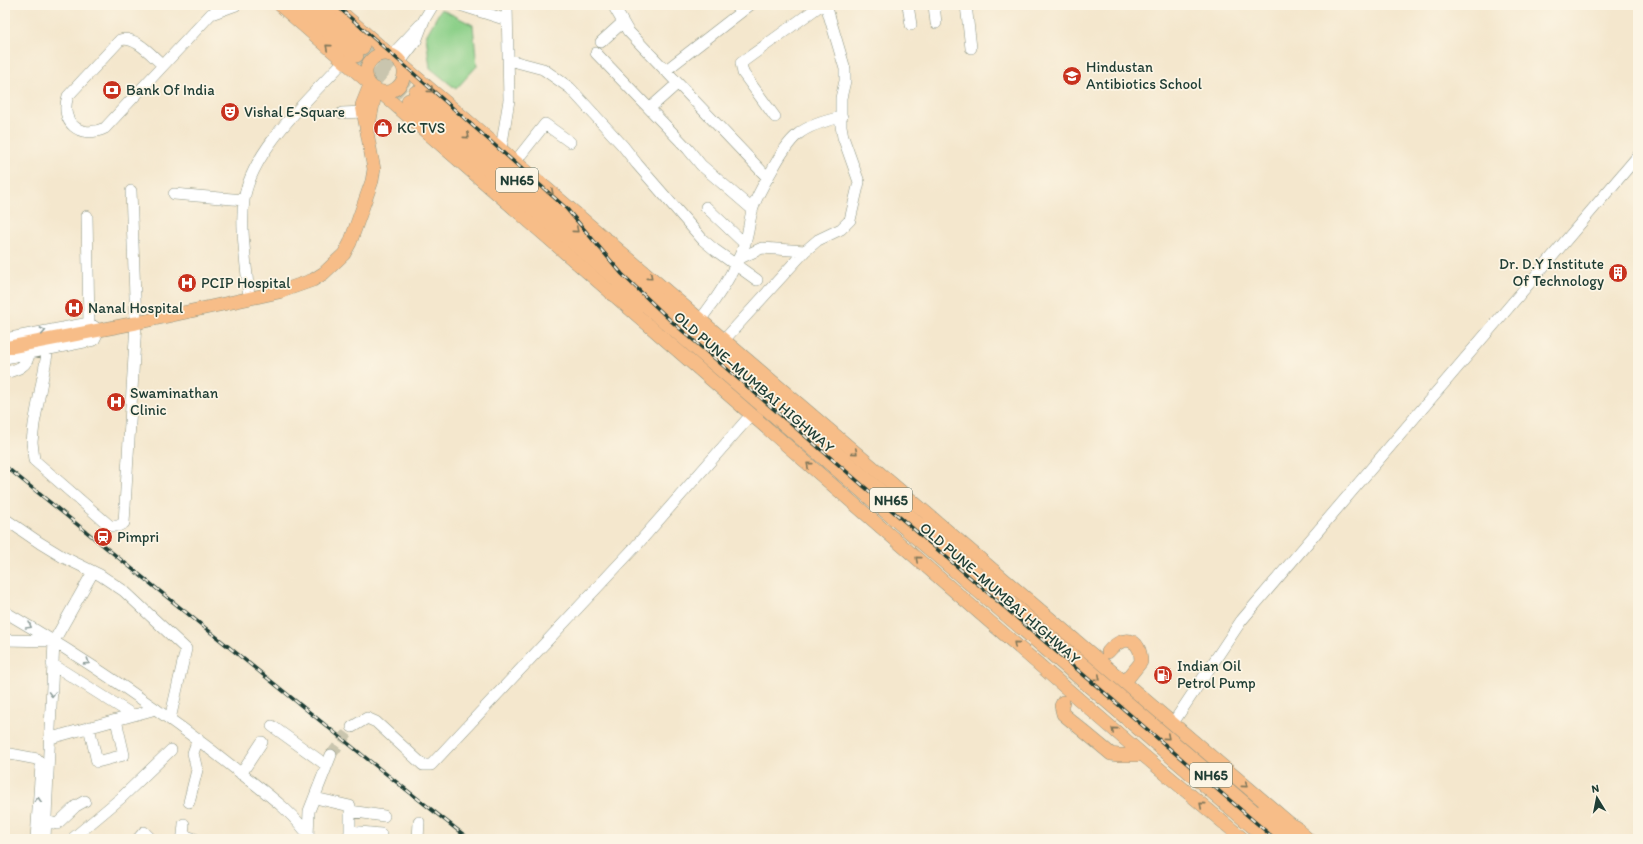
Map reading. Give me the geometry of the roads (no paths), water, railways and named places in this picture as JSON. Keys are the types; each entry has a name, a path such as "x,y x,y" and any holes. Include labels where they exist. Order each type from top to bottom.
{"highway":[{"path":"298,5 354,54"},
{"path":"314,5 354,54"},
{"name":"NH65","path":"644,288 412,97 652,311"},
{"path":"609,242 644,288"},
{"name":"OLD PUNE–MUMBAI HIGHWAY","path":"644,288 1133,716"},
{"path":"613,294 652,311"},
{"name":"OLD PUNE–MUMBAI HIGHWAY","path":"652,311 1133,716"},
{"name":"NH65","path":"1133,716 1243,810 1285,839"},
{"path":"1243,810 1296,828"},
{"path":"1243,810 1256,839"},
{"name":"NH65","path":"1243,810 1268,839"}],"main road":[{"path":"280,5 354,54 373,87 1143,755 1243,839"},
{"path":"333,5 1308,839"},
{"path":"368,129 373,87 366,71 370,61 380,55 396,59"},
{"path":"373,87 390,91 399,85 403,75 396,59"},
{"path":"5,348 69,335 94,326 136,323 279,292 312,280 324,273 344,254 355,234 372,181 374,169 368,129 363,112 364,99 373,87"},
{"path":"1108,652 1119,641 1126,640 1131,641 1139,649 1141,662 1125,682"},
{"path":"1063,702 1061,706 1063,714 1111,754 1143,755"}],"street":[{"path":"163,65 133,41 124,39 120,40 68,96 65,108 69,121 79,130 98,131 105,128 211,14 236,5"},
{"path":"396,59 416,41 424,20 433,5"},
{"path":"460,5 507,20"},
{"path":"501,149 510,100 507,5"},
{"path":"613,5 622,23 665,71 768,178"},
{"path":"665,71 750,5"},
{"path":"775,117 743,73 741,63 821,5"},
{"path":"724,340 805,252 818,240 841,229 850,220 859,182 843,137 841,126 841,98 845,81 845,69 826,5"},
{"path":"908,5 910,25"},
{"path":"934,5 936,23"},
{"path":"966,5 970,48"},
{"path":"601,42 622,23"},
{"path":"596,52 650,108 701,165 752,209"},
{"path":"249,298 243,213 244,200 255,169 271,141 354,54"},
{"path":"509,60 543,69 570,88 623,146 703,240 715,250 737,261 757,280"},
{"path":"650,108 677,84"},
{"path":"342,113 363,112"},
{"path":"700,320 713,304 737,261 745,244 752,209 784,148 797,134 818,122 842,117"},
{"path":"515,162 545,124 570,142"},
{"path":"1173,724 1240,621 1638,156"},
{"path":"48,349 34,424 32,442 34,460 110,526 118,526 124,523 136,323 131,191"},
{"path":"174,194 244,200"},
{"path":"706,207 745,244"},
{"path":"5,358 94,340 87,216"},
{"path":"737,261 762,248 805,252"},
{"path":"5,338 94,326"},
{"path":"5,374 25,365 28,359 28,353"},
{"path":"352,727 367,718 376,722 423,765 431,765 635,547 751,415"},
{"path":"5,519 46,547 93,572 124,591 186,649 170,720"},
{"path":"45,839 51,738 52,664 54,641 93,572"},
{"path":"5,612 54,641 198,739 281,807 309,838"},
{"path":"5,640 54,641"},
{"path":"52,664 133,715"},
{"path":"51,738 156,709"},
{"path":"89,727 97,762 124,755 116,720"},
{"path":"272,726 329,760 309,811 309,838"},
{"path":"189,802 197,770 193,753 198,739"},
{"path":"241,774 262,742"},
{"path":"72,839 121,798 171,750"},
{"path":"5,753 23,755 38,759 41,764 36,839"},
{"path":"315,798 350,806 349,835 382,838 384,815 350,811"},
{"path":"46,821 57,824 76,806 85,801"},
{"path":"418,839 419,822"},
{"path":"138,839 144,832 151,839"},
{"path":"183,832 195,839"}],"tunnel":[{"path":"362,47 416,93"},
{"path":"356,55 409,101"},
{"path":"331,755 352,727"}],"railway":[{"path":"336,5 566,208 622,274 671,321 1275,839"},
{"path":"5,466 371,762 469,839"}],"place":[{"name":"Hindustan Antibiotics School","path":"1072,76"},
{"name":"Bank Of India","path":"112,90"},
{"name":"Vishal E-Square","path":"230,112"},
{"name":"KC TVS","path":"383,128"},
{"name":"Dr. D.Y Institute Of Technology","path":"1618,273"},
{"name":"PCIP Hospital","path":"187,283"},
{"name":"Nanal Hospital","path":"74,308"},
{"name":"Swaminathan Clinic","path":"116,402"},
{"name":"Pimpri","path":"103,537"},
{"name":"Indian Oil Petrol Pump","path":"1163,675"}]}
